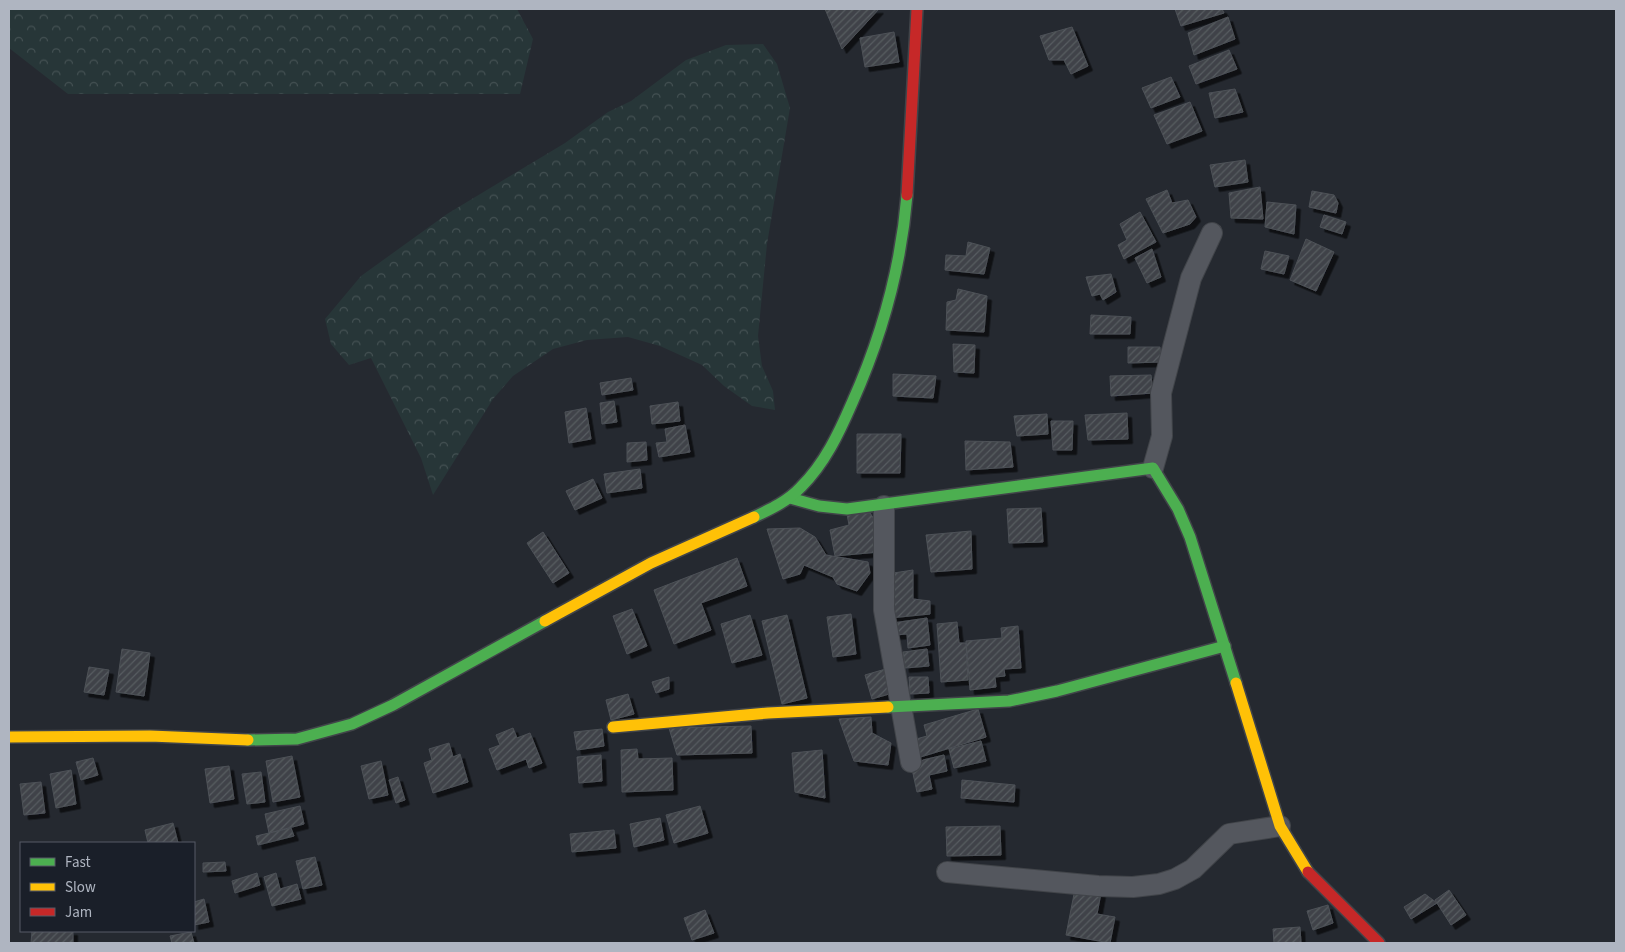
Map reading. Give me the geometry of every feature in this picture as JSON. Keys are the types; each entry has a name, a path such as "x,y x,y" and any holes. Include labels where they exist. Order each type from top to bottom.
{"street":[{"path":"9,737 46,734 282,741 304,739 349,727 393,705 651,563 775,508 790,498 806,485 836,438 867,366 887,308 898,263 909,182 917,9"},
{"path":"1212,233 1191,278 1161,393 1162,436 1153,468 1178,509 1190,537 1225,646 1268,796 1280,826 1309,874 1378,943"},
{"path":"790,498 819,506 848,509 884,506 1153,468"},
{"path":"884,506 884,610 911,762"},
{"path":"613,727 768,712 1009,701 1033,697 1225,646"},
{"path":"947,872 1098,886 1133,887 1159,884 1175,879 1193,869 1229,834 1280,826"}],"green space":[{"path":"9,9 517,9 533,39 520,94 68,94 9,48"},
{"path":"763,44 777,64 790,108 767,244 758,336 762,366 773,391 775,410 752,406 724,386 702,365 660,346 628,337 587,340 553,349 513,376 493,399 433,495 421,458 371,358 349,365 331,344 325,319 361,276 447,214 565,143 608,112 631,101 686,60 726,45"}],"building":[{"path":"825,9 879,9 842,49"},
{"path":"1175,9 1222,9 1224,13 1181,26"},
{"path":"1228,17 1235,39 1194,55 1188,33"},
{"path":"1072,27 1088,66 1071,74 1064,60 1049,60 1040,36"},
{"path":"894,32 899,62 865,67 860,38"},
{"path":"1229,50 1237,69 1196,84 1189,66"},
{"path":"1171,77 1180,97 1151,108 1142,88"},
{"path":"1235,89 1243,112 1215,118 1209,93"},
{"path":"1190,102 1202,131 1167,144 1154,115"},
{"path":"1245,160 1248,182 1215,187 1210,165"},
{"path":"1260,187 1263,219 1231,218 1229,193"},
{"path":"1167,190 1172,203 1188,200 1196,217 1190,224 1163,233 1146,199"},
{"path":"1312,191 1334,195 1338,203 1336,213 1309,207"},
{"path":"1267,202 1296,205 1294,234 1265,227"},
{"path":"1140,212 1156,242 1124,259 1118,245 1127,240 1120,224"},
{"path":"1324,215 1346,222 1342,234 1320,227"},
{"path":"1306,239 1334,252 1316,291 1290,280"},
{"path":"968,242 990,248 984,274 945,270 946,255 966,256"},
{"path":"1152,249 1161,277 1147,283 1135,258"},
{"path":"1265,251 1289,256 1284,274 1261,269"},
{"path":"1111,274 1116,292 1103,300 1100,294 1092,296 1086,277"},
{"path":"958,289 987,296 984,332 946,330 947,302 956,300"},
{"path":"1091,315 1131,317 1130,334 1090,334"},
{"path":"953,344 975,345 974,373 954,372"},
{"path":"1128,347 1160,347 1161,362 1128,363"},
{"path":"893,374 936,376 933,398 893,396"},
{"path":"1151,375 1153,393 1111,396 1110,376"},
{"path":"631,378 633,390 602,395 600,383"},
{"path":"614,401 617,422 602,424 600,403"},
{"path":"678,402 680,421 652,424 650,406"},
{"path":"586,408 591,439 569,443 565,412"},
{"path":"1127,413 1128,439 1088,440 1085,415"},
{"path":"1047,414 1048,434 1017,436 1014,416"},
{"path":"1051,421 1073,421 1072,450 1053,450"},
{"path":"685,425 690,452 659,457 656,443 667,442 665,429"},
{"path":"857,434 901,434 900,473 857,473"},
{"path":"965,441 1010,442 1013,467 966,470"},
{"path":"646,442 647,460 627,462 627,443"},
{"path":"640,469 642,488 607,493 604,474"},
{"path":"593,479 602,498 575,510 566,491"},
{"path":"1041,508 1043,542 1009,543 1007,509"},
{"path":"870,513 876,522 879,552 835,556 830,530 849,525 847,514"},
{"path":"800,528 815,537 826,555 868,562 870,573 857,591 837,584 833,577 804,565 800,574 783,579 767,529"},
{"path":"971,531 972,569 931,572 926,535"},
{"path":"543,532 569,573 553,583 527,543"},
{"path":"737,558 747,586 701,603 711,630 674,644 654,590"},
{"path":"913,570 913,599 930,601 930,614 890,618 887,574"},
{"path":"632,609 647,646 627,654 613,616"},
{"path":"851,614 856,654 833,657 827,617"},
{"path":"750,615 762,655 732,663 721,624"},
{"path":"787,615 807,698 782,704 762,621"},
{"path":"927,618 930,645 908,648 907,634 895,635 893,623"},
{"path":"957,622 959,643 966,643 968,680 941,682 937,624"},
{"path":"1018,626 1021,668 1004,669 1005,676 995,677 996,687 970,690 966,641 1002,638 1001,628"},
{"path":"122,649 150,653 144,696 116,692"},
{"path":"927,649 929,666 905,668 903,652"},
{"path":"89,667 109,670 104,695 84,692"},
{"path":"889,668 896,692 872,699 865,675"},
{"path":"669,677 669,689 656,693 652,682"},
{"path":"909,677 928,677 929,693 910,694"},
{"path":"628,694 634,714 611,720 606,700"},
{"path":"978,709 986,737 914,759 909,741 927,736 924,725"},
{"path":"871,717 872,733 891,743 888,765 854,761 839,719"},
{"path":"751,726 752,753 677,755 669,728"},
{"path":"513,728 517,738 530,733 542,763 529,768 526,759 497,770 489,749 500,745 496,735"},
{"path":"602,729 604,746 577,750 574,732"},
{"path":"981,741 986,761 954,768 949,749"},
{"path":"449,743 453,757 460,754 468,782 433,793 424,763 432,760 429,749"},
{"path":"637,749 638,759 672,758 673,790 622,792 621,750"},
{"path":"822,750 825,798 795,792 792,753"},
{"path":"601,755 602,781 579,783 577,757"},
{"path":"944,755 947,771 929,775 932,789 917,792 912,769 923,760"},
{"path":"292,756 300,797 273,802 266,761"},
{"path":"93,758 98,775 81,780 76,762"},
{"path":"381,761 388,795 369,799 361,766"},
{"path":"229,766 234,799 210,803 205,769"},
{"path":"71,770 76,804 56,808 50,774"},
{"path":"261,772 265,802 247,804 242,774"},
{"path":"398,777 405,800 396,803 389,780"},
{"path":"962,780 1015,785 1014,802 961,798"},
{"path":"41,782 45,813 24,815 20,784"},
{"path":"300,806 304,824 269,833 265,814"},
{"path":"700,806 708,833 674,843 666,815"},
{"path":"660,818 664,840 634,847 630,824"},
{"path":"173,823 178,842 148,842 145,830"},
{"path":"1000,826 1001,855 947,856 946,827"},
{"path":"291,828 294,836 258,845 256,836"},
{"path":"614,830 616,848 572,852 570,834"},
{"path":"315,857 322,885 303,889 296,861"},
{"path":"225,862 226,871 203,872 203,863"},
{"path":"257,873 260,885 235,893 232,881"},
{"path":"276,873 280,889 297,884 301,899 272,906 264,877"},
{"path":"1075,889 1101,893 1097,914 1115,917 1110,943 1066,935"},
{"path":"1449,890 1466,915 1451,925 1435,900"},
{"path":"1425,894 1437,903 1411,919 1404,907"},
{"path":"204,899 209,922 195,925 195,902"},
{"path":"1328,905 1333,923 1313,930 1307,911"},
{"path":"705,910 714,933 692,940 684,918"},
{"path":"1300,927 1301,943 1274,943 1273,929"},
{"path":"32,932 73,932 73,943 31,943"},
{"path":"191,932 194,943 172,943 170,936"}],"traffic: fast":[{"path":"754,517 785,501 810,478 831,447 842,425 863,378 881,327 895,275 907,195"},
{"path":"790,498 819,506 847,509 1153,468 1178,509 1190,537 1236,683"},
{"path":"248,740 297,739 352,724 393,705 545,621"},
{"path":"888,707 1009,701 1057,691 1225,646"}],"traffic: slow":[{"path":"545,621 651,563 754,517"},
{"path":"1236,683 1280,826 1308,872"},
{"path":"613,727 768,713 888,707"},
{"path":"9,737 150,736 248,740"}],"traffic: jam":[{"path":"907,195 917,9"},
{"path":"1308,872 1379,943"}]}
